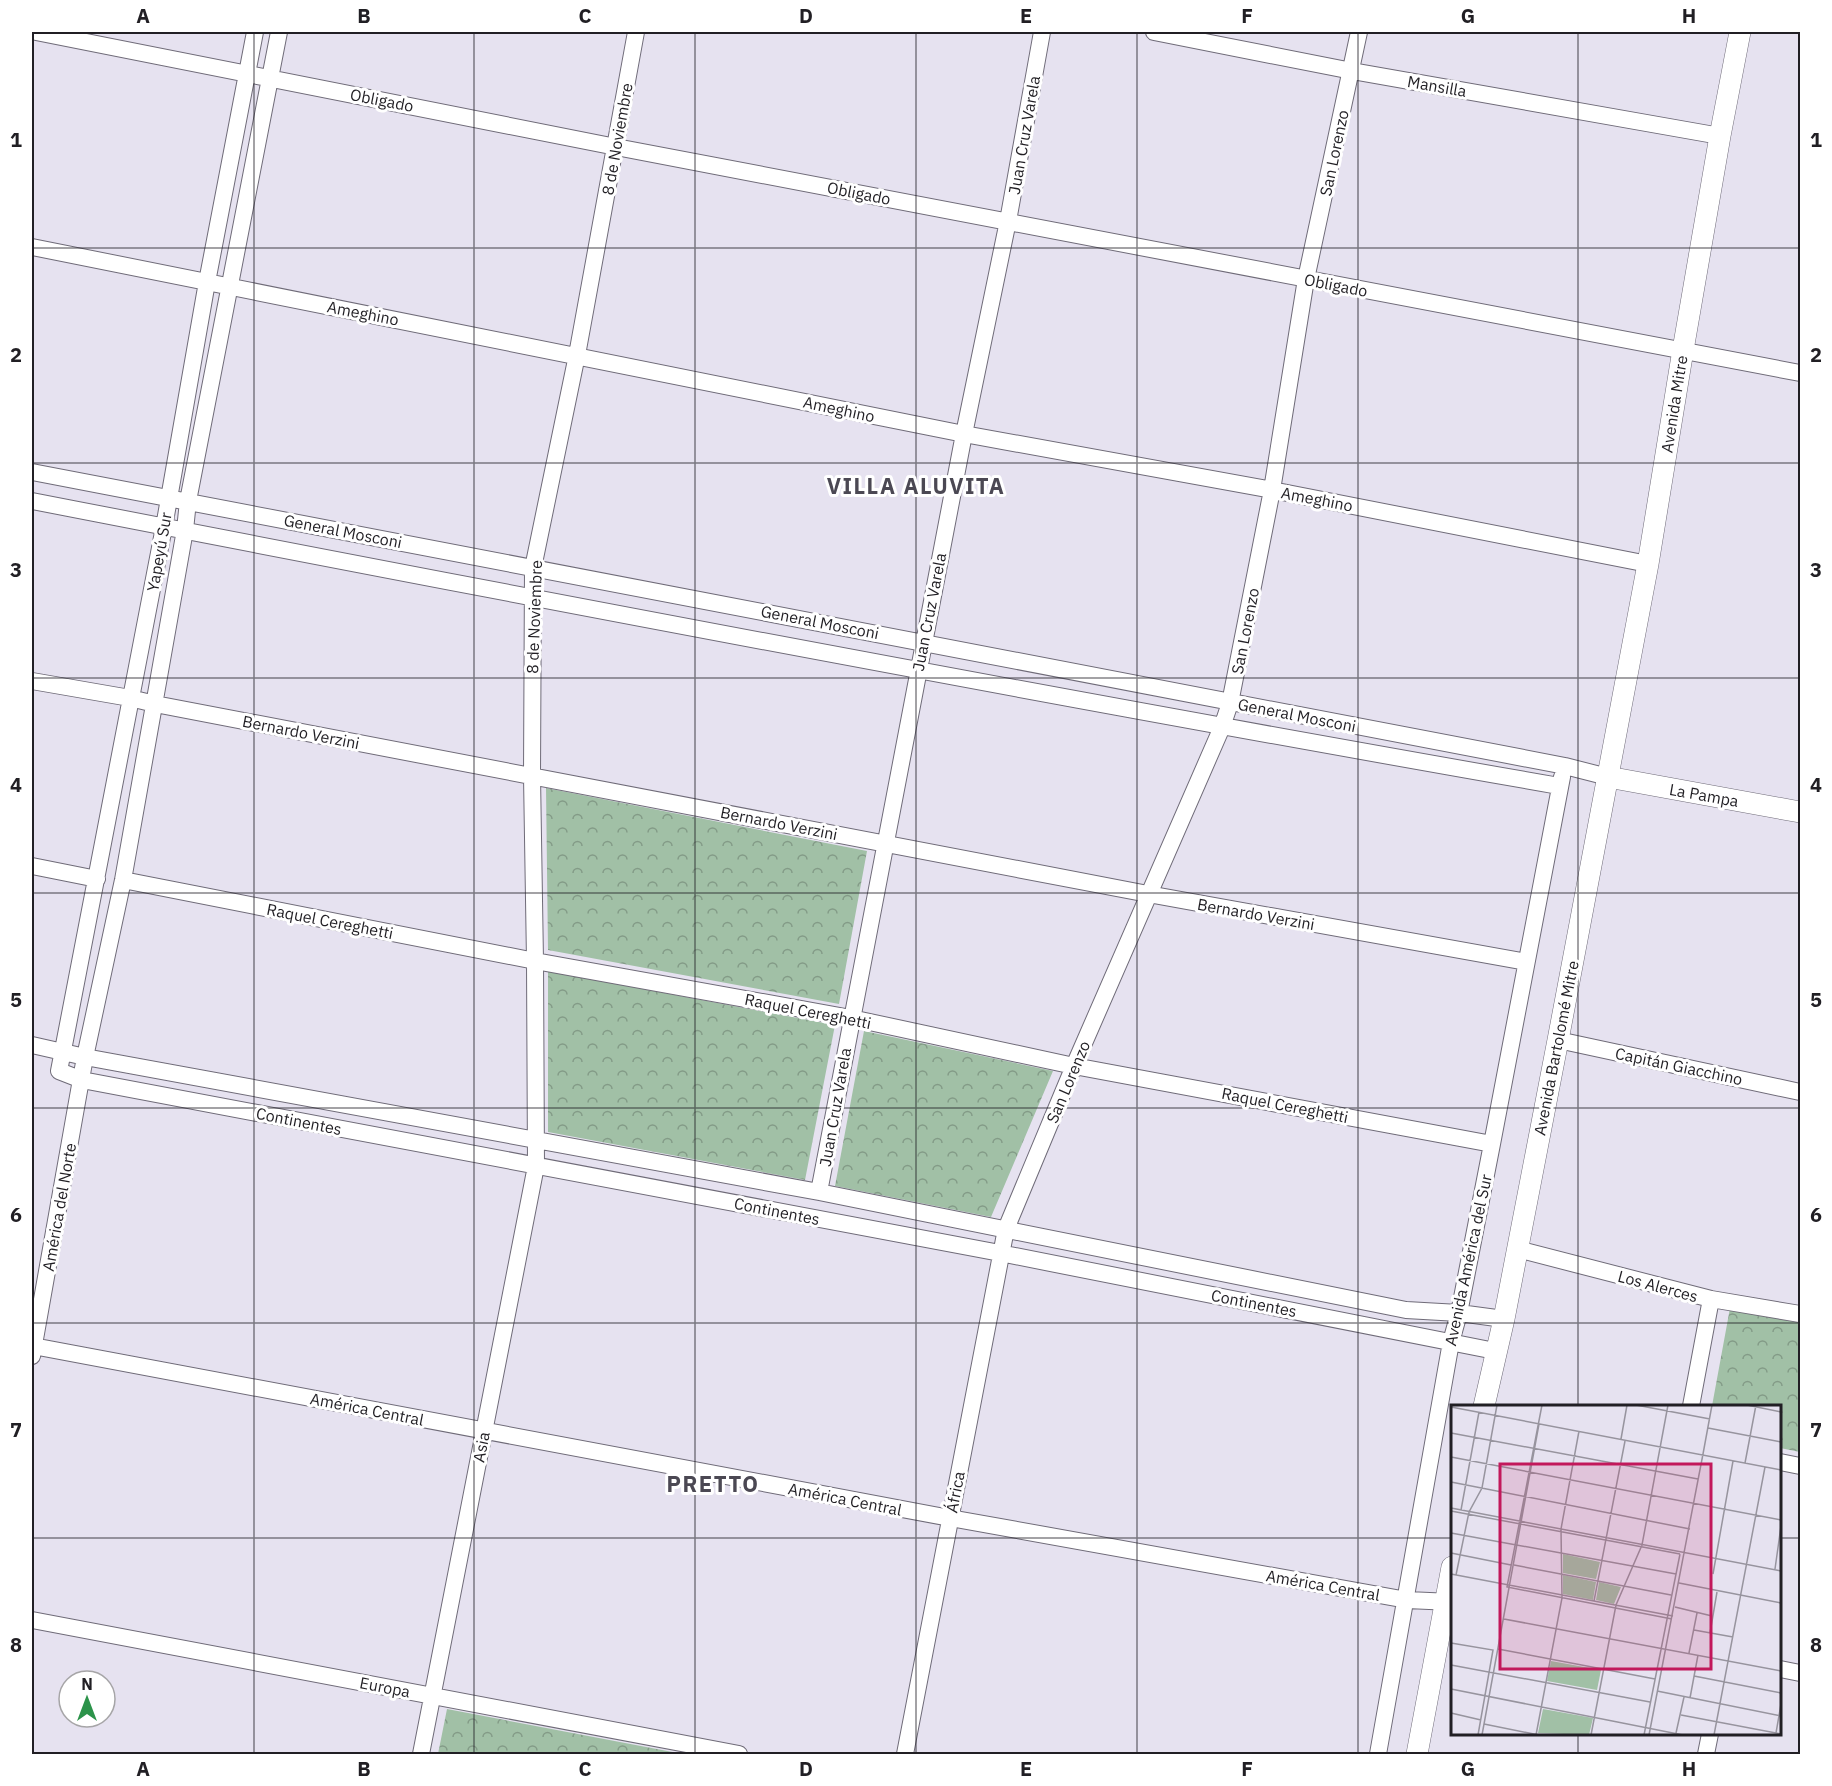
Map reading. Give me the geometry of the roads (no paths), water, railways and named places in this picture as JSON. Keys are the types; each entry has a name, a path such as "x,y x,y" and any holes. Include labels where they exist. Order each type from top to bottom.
{"street":[{"name":"Obligado","path":"36,32 616,147 1800,374"},
{"name":"Yapeyú Sur","path":"59,1071 164,527 207,282 255,32"},
{"name":"Yapeyú Sur","path":"86,1057 123,880 185,530 188,501 279,32"},
{"name":"8 de Noviembre","path":"536,1140 532,777 533,568 577,355 636,32"},
{"name":"Juan Cruz Varela","path":"819,1192 923,642 1008,221 1042,32"},
{"name":"Mansilla","path":"1154,32 1352,71 1720,136"},
{"name":"San Lorenzo","path":"1006,1229 1148,894 1222,727 1230,703 1272,490 1306,279 1359,32"},
{"name":"Avenida Mitre","path":"1608,777 1648,564 1720,136 1740,32"},
{"name":"Ameghino","path":"32,247 964,434 1272,490 1648,564"},
{"name":"General Mosconi","path":"32,472 1565,766 1608,777"},
{"name":"General Mosconi","path":"32,501 918,671 1559,786"},
{"name":"Bernardo Verzini","path":"32,681 1148,894 1526,962"},
{"name":"Avenida América del Sur","path":"1378,1755 1451,1342 1459,1313 1559,786 1565,766"},
{"name":"La Pampa","path":"1608,777 1800,813"},
{"name":"Avenida Bartolomé Mitre","path":"1504,1319 1608,777"},
{"path":"32,866 97,879"},
{"name":"Raquel Cereghetti","path":"123,880 535,961 851,1018 1074,1066 1492,1144"},
{"name":"Capitán Giacchino","path":"1558,1040 1800,1092"},
{"name":"Continentes","path":"32,1045 63,1050 86,1057 819,1192 1406,1310 1459,1313 1504,1319"},
{"name":"América del Norte","path":"32,1351 86,1057"},
{"name":"Continentes","path":"59,1071 82,1080 1000,1253 1495,1351"},
{"name":"Asia","path":"421,1755 536,1166 536,1140"},
{"name":"África","path":"905,1755 1006,1229"},
{"name":"Los Alerces","path":"1517,1248 1711,1299 1800,1314"},
{"path":"1691,1405 1711,1299"},
{"path":"1484,1405 1504,1319"},
{"name":"América Central","path":"32,1351 484,1431 1407,1600 1449,1602"},
{"path":"1781,1462 1800,1466"},
{"path":"1417,1755 1449,1602 1451,1579"},
{"name":"Europa","path":"32,1620 739,1755"},
{"path":"1781,1669 1800,1673"},
{"path":"1706,1755 1710,1735"}],"district":[{"name":"VILLA ALUVITA","path":"916,486"},
{"name":"PRETTO","path":"713,1484"}]}
